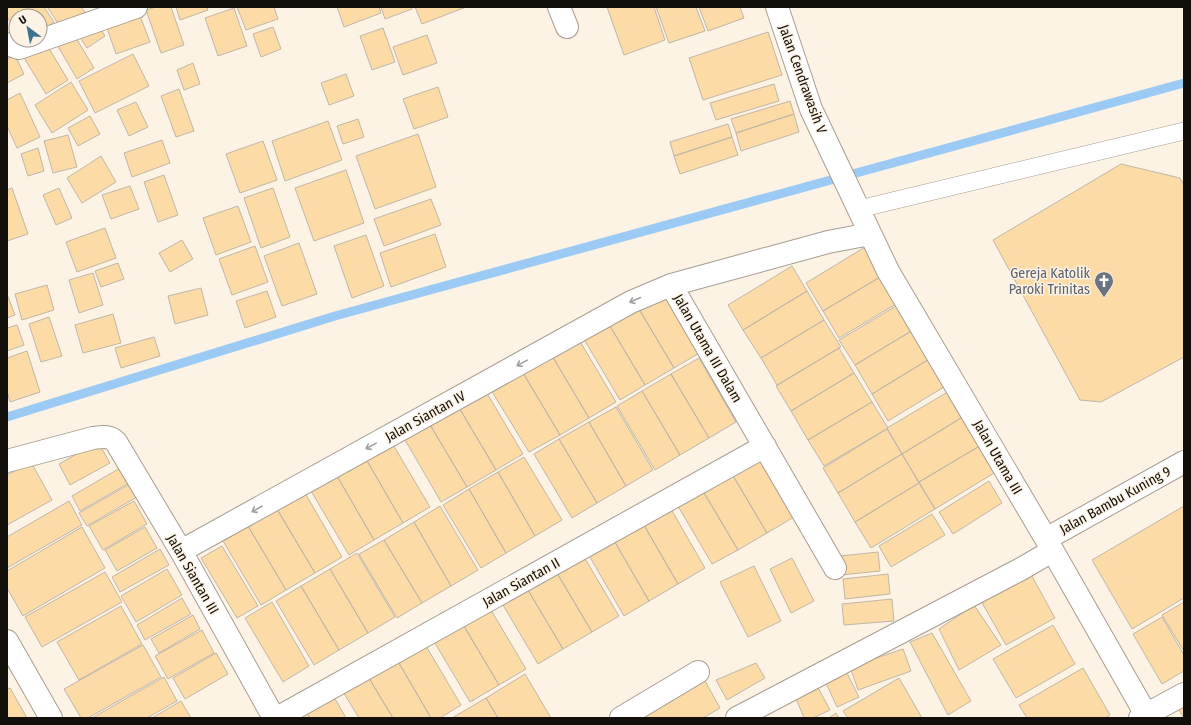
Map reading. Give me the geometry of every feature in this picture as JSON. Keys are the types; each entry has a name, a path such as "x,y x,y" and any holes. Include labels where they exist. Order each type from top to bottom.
{"street":[{"path":"7,44 19,48 136,7"},
{"path":"559,7 567,27"},
{"name":"Jalan Cendrawasih V","path":"777,7 811,109 855,202"},
{"name":"Jalan Utama III","path":"855,202 888,271 1049,545 1144,717"},
{"name":"Jalan Utama III Dalam","path":"835,568 671,285 828,242 870,234"},
{"name":"Jalan Siantan IV","path":"181,551 631,302 671,285"},
{"name":"Jalan Siantan III","path":"7,461 93,438 105,436 116,442 181,551 275,718"},
{"name":"Jalan Siantan II","path":"275,718 765,446"},
{"name":"Jalan Bambu Kuning 9","path":"737,718 1021,569 1049,545 1184,462"},
{"path":"7,642 51,718"},
{"path":"621,718 698,672"},
{"path":"1144,717 1184,694"}],"lane":[{"path":"855,202 1184,131"}],"building":[{"path":"7,7 45,8 8,8 8,18"},
{"path":"81,7 85,12 61,28 48,8"},
{"path":"156,7 171,7 184,45 161,53 146,10"},
{"path":"176,7 207,7 208,10 180,20"},
{"path":"237,7 274,7 278,19 246,30"},
{"path":"337,7 379,7 381,13 344,27"},
{"path":"381,7 412,7 412,9 385,19"},
{"path":"415,7 466,7 422,24"},
{"path":"607,7 654,7 665,40 624,55"},
{"path":"656,7 696,7 705,31 669,43"},
{"path":"699,7 740,7 744,18 708,31"},
{"path":"234,8 247,46 218,56 205,18"},
{"path":"48,13 54,22 48,26"},
{"path":"140,16 150,42 116,54 107,28"},
{"path":"97,24 105,36 87,48 79,36"},
{"path":"273,27 281,49 261,57 253,34"},
{"path":"383,28 395,62 372,70 360,36"},
{"path":"768,32 782,75 703,100 689,58"},
{"path":"73,33 94,68 77,79 56,43"},
{"path":"427,35 437,63 403,75 393,47"},
{"path":"48,47 68,80 46,94 23,56 36,48"},
{"path":"133,54 149,86 95,113 79,81"},
{"path":"15,55 24,74 7,83 7,59"},
{"path":"193,63 200,84 184,90 177,70"},
{"path":"346,74 354,96 329,105 321,83"},
{"path":"71,82 88,110 52,133 35,105"},
{"path":"774,84 779,101 716,120 710,103"},
{"path":"438,87 448,117 414,129 403,99"},
{"path":"179,89 194,131 176,137 161,96"},
{"path":"20,93 40,137 17,148 7,126 7,100"},
{"path":"790,101 794,114 736,133 731,119"},
{"path":"136,102 148,127 129,136 117,110"},
{"path":"794,114 799,132 741,151 736,133"},
{"path":"90,116 100,134 78,146 68,128"},
{"path":"358,119 364,137 343,144 337,126"},
{"path":"328,121 342,160 285,181 272,141"},
{"path":"728,124 732,137 674,156 670,142"},
{"path":"418,134 436,187 375,209 356,156"},
{"path":"68,135 77,167 53,173 44,141"},
{"path":"732,137 738,155 680,174 674,156"},
{"path":"162,140 170,163 132,177 124,153"},
{"path":"263,141 277,180 240,193 226,154"},
{"path":"38,148 44,171 28,176 21,154"},
{"path":"101,156 116,182 82,203 67,178"},
{"name":"Gereja Katolik Paroki Trinitas","path":"1121,164 1180,178 1184,185 1184,357 1101,402 1080,400 993,240"},
{"path":"346,170 364,223 314,241 295,188"},
{"path":"164,175 178,215 158,222 144,182"},
{"path":"130,186 139,209 111,219 102,195"},
{"path":"12,188 28,234 7,241 7,190"},
{"path":"59,188 72,218 56,225 43,195"},
{"path":"273,188 290,237 261,248 244,198"},
{"path":"431,199 441,225 384,246 374,219"},
{"path":"238,206 251,242 216,255 203,218"},
{"path":"105,228 116,258 77,272 66,242"},
{"path":"435,234 446,267 391,287 380,253"},
{"path":"366,235 384,286 352,298 334,246"},
{"path":"182,240 193,259 170,272 159,253"},
{"path":"299,243 317,294 282,306 264,256"},
{"path":"870,244 887,273 823,311 806,283"},
{"path":"255,246 268,282 232,295 219,259"},
{"path":"118,263 124,279 101,287 95,271"},
{"path":"792,266 807,291 743,330 728,305"},
{"path":"93,273 103,305 79,313 69,280"},
{"path":"887,273 903,300 839,338 823,311"},
{"path":"47,285 54,310 22,320 15,294"},
{"path":"201,288 208,315 175,324 168,296"},
{"path":"663,288 701,352 674,368 636,304"},
{"path":"267,291 276,317 245,328 236,301"},
{"path":"807,291 824,320 761,358 743,330"},
{"path":"7,294 15,315 7,318"},
{"path":"903,302 918,327 855,365 839,340"},
{"path":"636,304 674,368 645,385 607,321"},
{"path":"113,314 121,343 83,353 75,325"},
{"path":"49,317 62,356 41,362 29,324"},
{"path":"824,320 841,347 777,385 761,358"},
{"path":"607,321 645,385 620,400 582,336"},
{"path":"17,325 24,345 7,351 7,328"},
{"path":"918,327 936,355 872,394 855,365"},
{"path":"154,337 160,356 121,368 115,348"},
{"path":"578,338 616,402 589,418 551,354"},
{"path":"839,348 854,373 791,411 776,386"},
{"path":"27,351 40,392 10,402 7,391 7,358"},
{"path":"551,354 589,418 560,435 522,371"},
{"path":"936,355 952,382 888,421 872,394"},
{"path":"699,358 736,422 709,438 671,374"},
{"path":"522,371 560,435 529,452 491,390"},
{"path":"854,373 872,402 808,440 791,411"},
{"path":"671,374 709,438 680,455 642,391"},
{"path":"485,390 523,454 496,470 458,406"},
{"path":"951,390 966,415 902,454 887,428"},
{"path":"642,391 680,455 655,470 617,406"},
{"path":"872,402 888,428 824,466 808,440"},
{"path":"458,406 496,470 467,487 429,423"},
{"path":"616,407 653,470 626,486 589,422"},
{"path":"966,415 983,444 919,482 902,454"},
{"path":"589,422 626,486 597,503 559,439"},
{"path":"429,423 467,487 441,502 404,438"},
{"path":"887,429 902,454 838,493 823,468"},
{"path":"559,439 597,503 572,518 534,454"},
{"path":"98,442 110,463 70,485 59,464"},
{"path":"392,443 430,507 403,523 366,459"},
{"path":"983,444 999,470 935,509 919,482"},
{"path":"756,453 794,517 767,533 729,469"},
{"path":"902,454 919,483 855,522 838,493"},
{"path":"524,457 562,520 535,536 498,472"},
{"path":"366,459 403,523 374,540 337,476"},
{"path":"31,462 52,500 7,525 7,475"},
{"path":"120,468 129,483 80,511 72,496"},
{"path":"729,469 767,533 738,550 700,486"},
{"path":"498,472 535,536 506,553 469,489"},
{"path":"337,476 374,540 349,555 311,491"},
{"path":"989,481 1002,503 953,534 939,512"},
{"path":"919,483 935,509 871,548 855,522"},
{"path":"130,484 137,497 87,526 79,513"},
{"path":"700,486 738,550 712,564 675,501"},
{"path":"469,489 506,553 481,568 443,505"},
{"path":"305,493 342,557 315,573 277,509"},
{"path":"69,501 82,525 7,568 7,537"},
{"path":"134,501 147,524 103,550 89,526"},
{"path":"668,504 705,568 678,584 641,520"},
{"path":"440,506 478,570 451,586 414,522"},
{"path":"1184,506 1184,598 1132,629 1092,560"},
{"path":"277,509 315,573 286,590 248,526"},
{"path":"932,514 945,535 891,567 879,546"},
{"path":"641,520 678,584 649,601 612,537"},
{"path":"414,522 451,586 422,603 384,540"},
{"path":"248,526 286,590 261,605 223,541"},
{"path":"82,527 105,568 23,616 7,588 7,571"},
{"path":"145,527 157,548 117,571 105,550"},
{"path":"612,537 649,601 624,616 587,552"},
{"path":"384,540 422,603 397,618 359,554"},
{"path":"222,546 258,606 237,618 201,558"},
{"path":"160,549 169,565 120,592 112,577"},
{"path":"581,552 619,616 592,632 554,568"},
{"path":"878,552 880,571 841,575 840,556"},
{"path":"357,553 395,617 368,633 330,569"},
{"path":"792,558 814,601 791,613 770,569"},
{"path":"754,566 781,621 748,637 720,582"},
{"path":"554,568 592,632 563,649 525,585"},
{"path":"167,569 182,595 136,622 121,596"},
{"path":"330,569 368,633 339,650 301,586"},
{"path":"1028,569 1055,618 1006,645 981,601"},
{"path":"105,572 122,602 42,647 25,617"},
{"path":"888,574 890,594 845,599 843,579"},
{"path":"525,585 563,649 538,664 500,600"},
{"path":"301,586 339,650 314,665 276,601"},
{"path":"182,598 191,614 145,640 137,625"},
{"path":"892,599 894,621 844,625 842,604"},
{"path":"272,602 309,666 283,682 245,618"},
{"path":"1184,602 1184,651 1162,615"},
{"path":"488,605 526,669 499,685 461,621"},
{"path":"974,605 1001,645 959,670 939,629"},
{"path":"121,606 142,644 79,680 57,642"},
{"path":"193,615 200,629 159,653 151,639"},
{"path":"1162,617 1184,655 1184,671 1162,684 1133,634"},
{"path":"461,621 499,685 470,702 432,638"},
{"path":"1053,625 1075,664 1016,698 993,659"},
{"path":"202,630 214,653 168,679 155,656"},
{"path":"932,633 971,701 948,715 910,642"},
{"path":"423,641 461,705 440,718 431,718 396,658"},
{"path":"143,645 161,677 88,718 81,718 64,689"},
{"path":"903,649 911,671 858,690 850,667"},
{"path":"216,653 228,674 185,699 173,678"},
{"path":"396,658 431,718 393,718 367,675"},
{"path":"756,663 765,678 727,700 716,680"},
{"path":"1083,668 1110,715 1105,718 1027,718 1019,705"},
{"path":"846,671 859,697 837,707 826,683"},
{"path":"525,674 551,718 498,718 486,698"},
{"path":"367,675 393,718 359,718 342,690"},
{"path":"164,677 177,701 147,718 92,718"},
{"path":"899,678 922,718 848,718 843,711"},
{"path":"705,681 720,708 703,718 644,717"},
{"path":"815,682 830,710 813,718 804,718 793,691"},
{"path":"10,688 27,718 7,718 7,689"},
{"path":"333,695 346,718 310,718 306,711"},
{"path":"486,698 498,718 452,718"},
{"path":"181,701 191,718 152,718"},
{"path":"1184,703 1184,718 1177,707"},
{"path":"306,711 310,718 294,718"},
{"path":"836,713 839,718 829,718"}],"waterway":[{"path":"7,417 335,316 1184,83"}],"place":[{"name":"Gereja Katolik Paroki Trinitas","path":"1104,298"}]}
